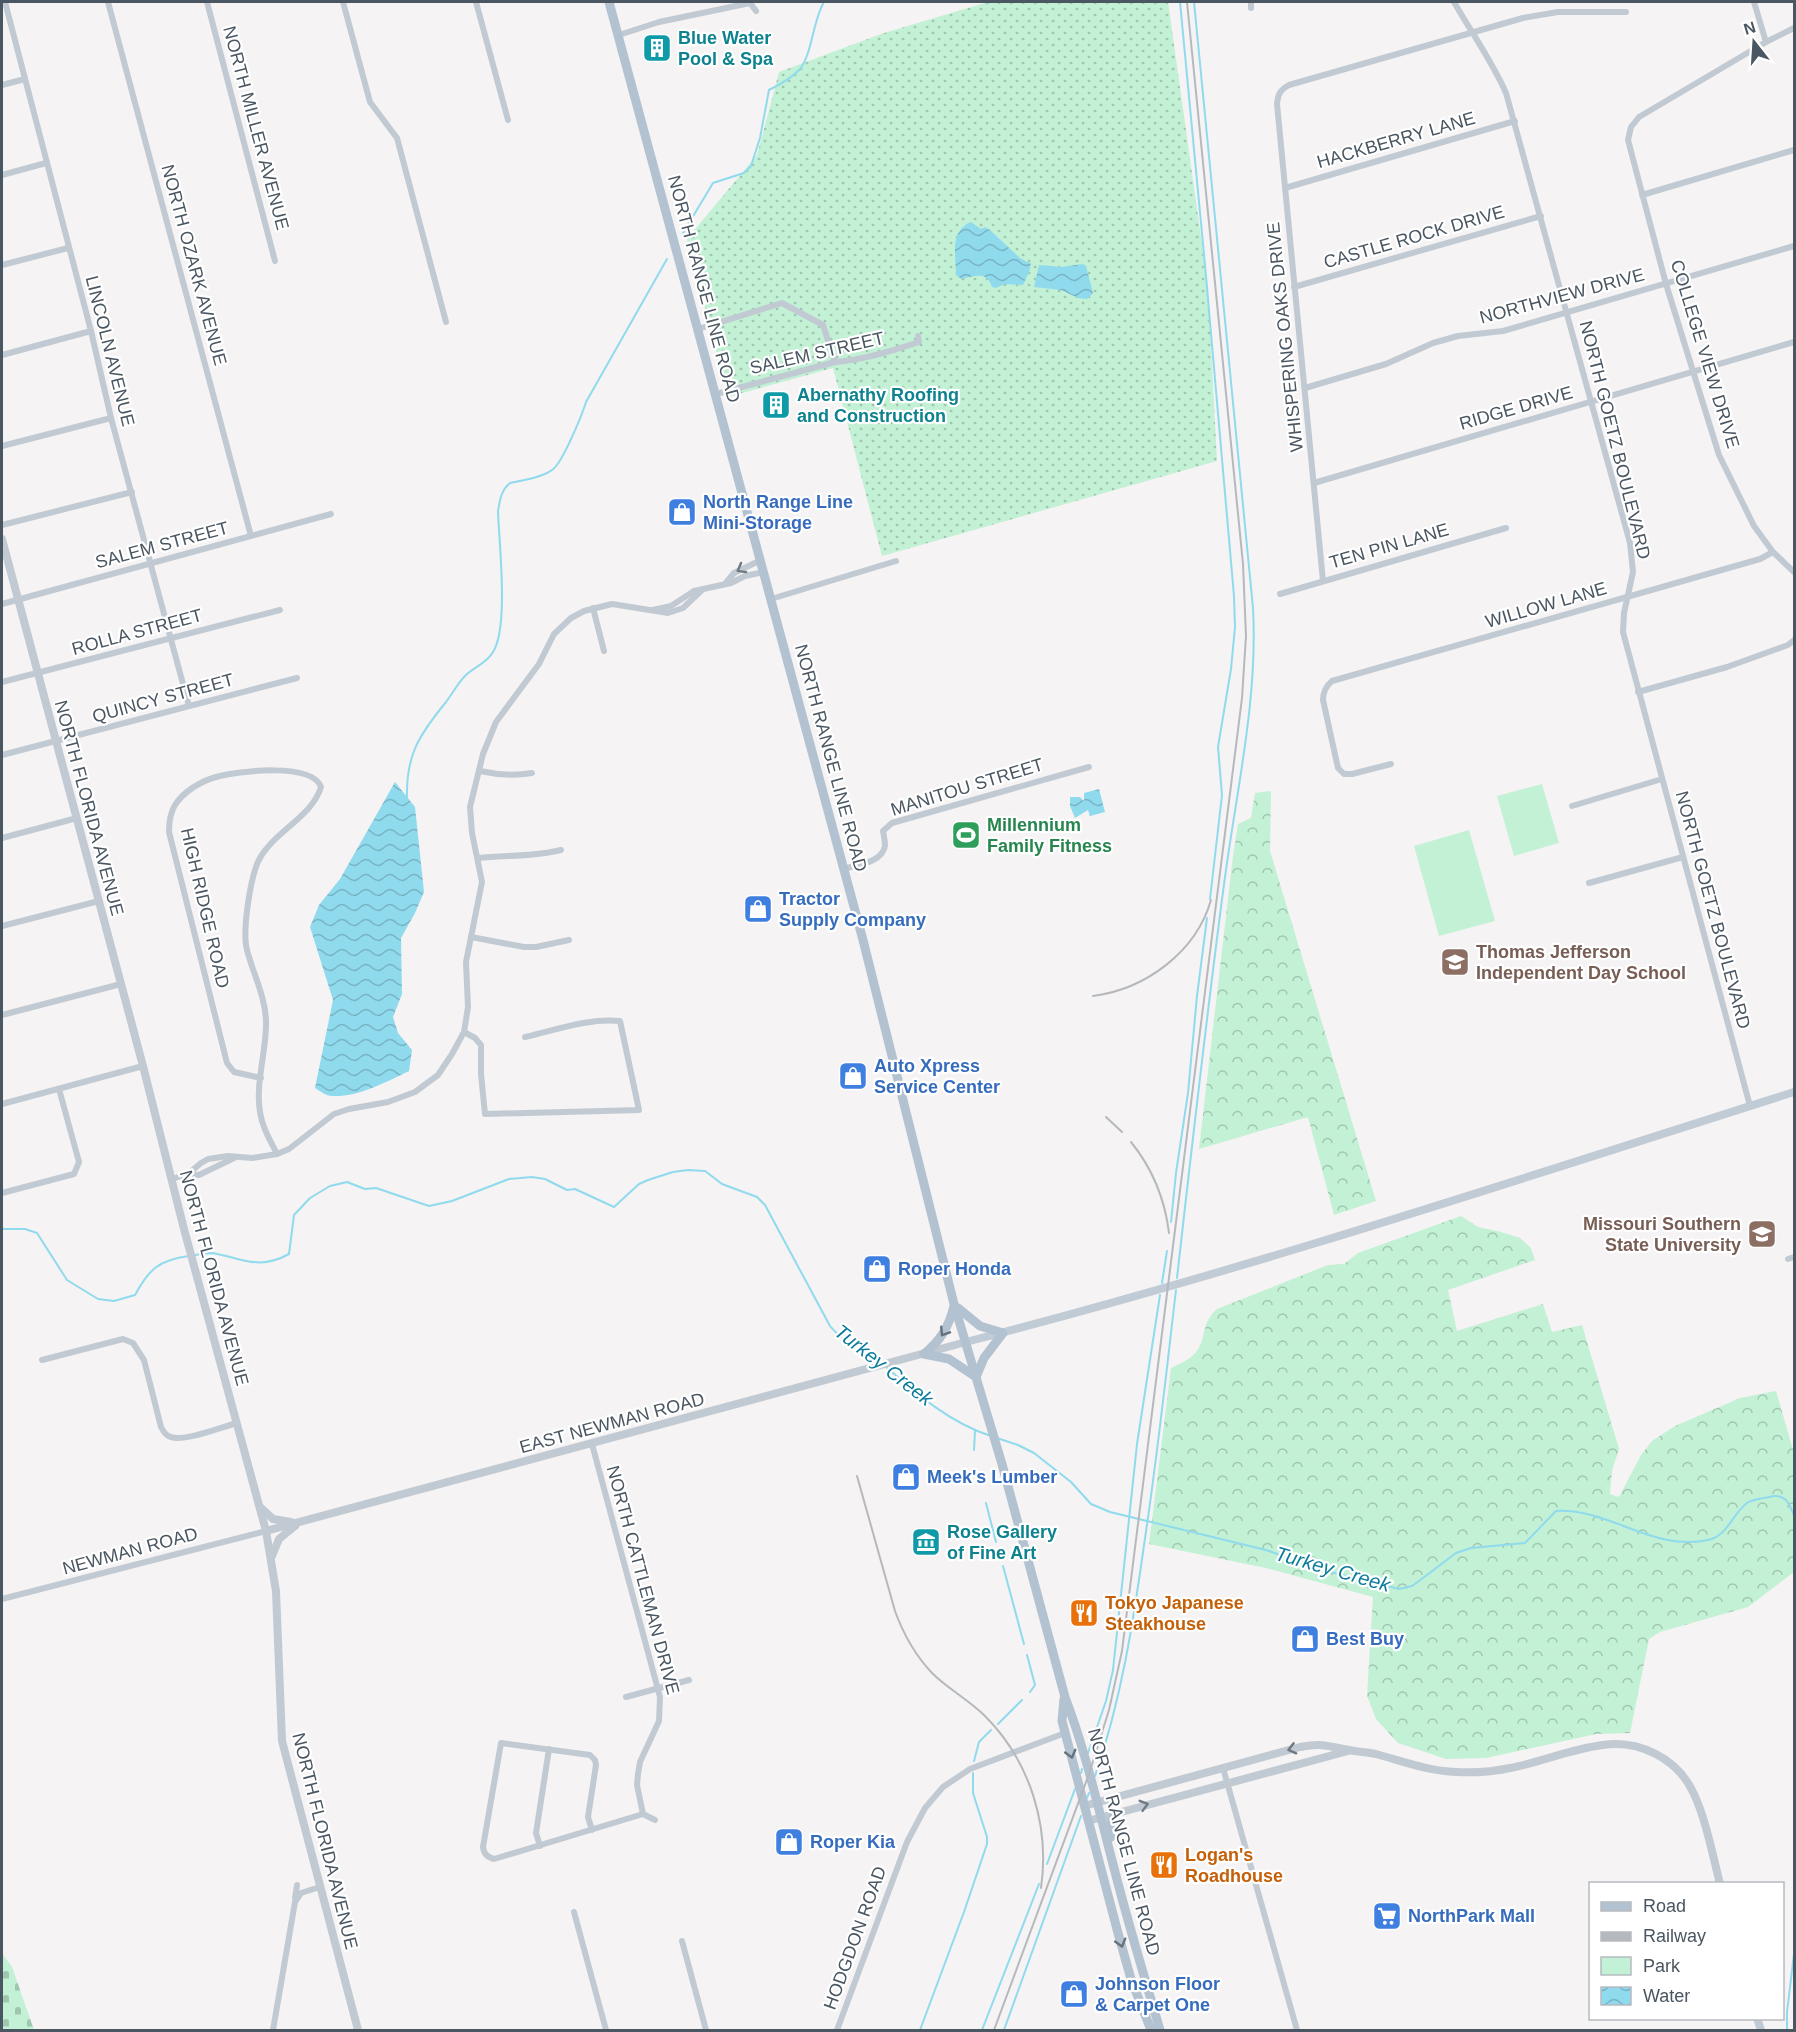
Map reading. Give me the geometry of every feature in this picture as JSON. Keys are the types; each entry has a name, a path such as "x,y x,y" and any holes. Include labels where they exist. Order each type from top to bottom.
{"main road":[{"name":"NORTH RANGE LINE ROAD","path":"609,2 903,1094 954,1304 1002,1464 1065,1697 1160,2031"},
{"path":"966,1342 1307,1246 1794,1092"},
{"path":"954,1304 963,1314 980,1326 1003,1333"},
{"path":"924,1354 941,1337 950,1322 954,1304"},
{"path":"924,1354 949,1359 976,1377 984,1358 1003,1333"},
{"name":"NORTH RANGE LINE ROAD","path":"1065,1697 1062,1721 1065,1733 1131,1979 1151,2031"},
{"path":"1115,1813 1110,1820 1109,1828 1130,1910 1129,1924"}],"street":[{"name":"LINCOLN AVENUE","path":"5,2 91,331 111,418 189,706"},
{"name":"NORTH OZARK AVENUE","path":"108,2 251,536"},
{"name":"NORTH MILLER AVENUE","path":"207,2 275,261"},
{"path":"344,2 370,102 397,138 447,322"},
{"path":"476,2 508,120"},
{"name":"NORTH GOETZ BOULEVARD","path":"1454,2 1499,76 1515,121 1592,401 1630,543 1633,572 1624,613 1623,632 1750,1106"},
{"path":"1754,2 1766,42 1794,28"},
{"path":"619,36 659,22 750,3 756,10"},
{"path":"1471,33 1551,12 1626,12"},
{"name":"WHISPERING OAKS DRIVE","path":"1323,581 1277,104 1278,95 1289,85 1471,33"},
{"name":"COLLEGE VIEW DRIVE","path":"1766,42 1639,117 1631,127 1628,136 1666,284 1719,455 1754,526 1773,552 1794,572"},
{"path":"2,85 25,79"},
{"name":"HACKBERRY LANE","path":"1285,188 1515,121"},
{"path":"1642,195 1794,150"},
{"path":"2,175 46,163"},
{"name":"CASTLE ROCK DRIVE","path":"1294,287 1541,216"},
{"name":"NORTHVIEW DRIVE","path":"1305,388 1386,364 1432,343 1458,336 1503,331 1794,246"},
{"path":"2,265 68,248"},
{"path":"698,329 782,303 823,325 835,362"},
{"path":"2,355 91,331"},
{"name":"SALEM STREET","path":"716,394 835,362 892,351 919,342 918,336"},
{"name":"RIDGE DRIVE","path":"1314,483 1794,342"},
{"path":"2,446 111,418"},
{"path":"2,525 132,492"},
{"name":"SALEM STREET","path":"2,604 331,514"},
{"name":"TEN PIN LANE","path":"1280,594 1506,528"},
{"name":"NORTH FLORIDA AVENUE","path":"2,539 266,1531 276,1591 282,1741 358,2031"},
{"name":"WILLOW LANE","path":"1391,764 1352,774 1344,774 1338,768 1323,700 1323,694 1332,681 1760,559 1773,552"},
{"path":"725,584 734,573 761,560"},
{"path":"771,599 896,561"},
{"path":"188,1174 208,1159 228,1156 259,1158 277,1154 289,1149 334,1114 388,1102 415,1092 438,1075 464,1032 468,1007 466,962 482,882 472,833 470,807 483,754 496,722 539,664 554,634 571,618 593,608 612,604 668,613 683,608 701,591 764,572"},
{"path":"593,608 604,651"},
{"name":"ROLLA STREET","path":"2,682 280,610"},
{"path":"1638,692 1727,667 1788,645 1794,640"},
{"name":"QUINCY STREET","path":"2,755 297,678"},
{"name":"MANITOU STREET","path":"843,869 877,858 883,852 885,845 883,831 892,823 1089,767"},
{"name":"HIGH RIDGE ROAD","path":"272,770 312,776 319,781 321,787 314,802 265,851 258,863 247,911 246,947 260,990 266,1021 261,1078 234,1072 227,1063 169,832 170,819 175,805 185,793 202,782 216,777 272,770"},
{"path":"480,771 515,776 532,773"},
{"path":"1572,806 1662,779"},
{"path":"2,838 77,818"},
{"path":"478,858 542,855 561,850"},
{"path":"1588,883 1683,857"},
{"path":"2,926 99,901"},
{"path":"471,937 524,947 536,947 568,940"},
{"path":"2,1015 121,984"},
{"path":"464,1032 475,1038 481,1045 485,1113 639,1110 620,1021 588,1022 525,1037"},
{"path":"2,1104 143,1066"},
{"path":"261,1078 259,1099 261,1118 277,1154"},
{"path":"2,1193 74,1174 79,1162 59,1089"},
{"path":"171,1179 188,1174 199,1175 234,1157"},
{"path":"42,1360 123,1339 133,1343 144,1360 164,1432 171,1437 185,1438 237,1423"},
{"name":"EAST NEWMAN ROAD","path":"266,1531 966,1342"},
{"name":"NORTH CATTLEMAN DRIVE","path":"592,1444 658,1688 660,1721 640,1762 638,1774 638,1792 643,1814"},
{"path":"259,1505 270,1517 278,1521 304,1521"},
{"path":"271,1560 274,1547 283,1534 304,1521"},
{"name":"NEWMAN ROAD","path":"2,1599 266,1531"},
{"path":"626,1697 689,1680"},
{"name":"HODGDON ROAD","path":"837,2031 907,1842 925,1808 943,1787 970,1769 1065,1733"},
{"path":"592,1830 588,1817 597,1766 596,1760 590,1755 501,1743 483,1846 485,1854 494,1859 540,1846 592,1830 643,1814 655,1820"},
{"path":"1084,1806 1314,1745 1331,1745 1373,1753 1424,1767 1453,1772 1495,1771 1602,1745 1625,1745 1646,1749 1668,1761 1693,1791 1719,1882"},
{"path":"540,1846 536,1833 549,1749"},
{"path":"1088,1821 1349,1750"},
{"path":"1223,1768 1297,2031"},
{"path":"273,2031 297,1885"},
{"path":"295,1902 301,1893 320,1887"},
{"path":"574,1912 606,2031"},
{"path":"682,1941 706,2031"}],"green space":[{"path":"988,2 1168,2 1208,287 1217,461 882,556 833,368 728,397 687,239 757,155 779,72 881,34"},
{"path":"1542,784 1559,843 1514,856 1497,796"},
{"path":"1271,791 1270,851 1376,1201 1334,1215 1308,1117 1199,1149 1238,824 1251,818 1255,793"},
{"path":"1469,830 1495,921 1439,936 1414,846"},
{"path":"1461,1216 1478,1227 1520,1238 1531,1248 1535,1260 1448,1290 1457,1331 1543,1304 1552,1332 1582,1325 1619,1449 1612,1471 1610,1494 1619,1497 1641,1455 1652,1441 1675,1426 1740,1398 1776,1391 1794,1453 1794,1572 1748,1607 1660,1632 1649,1639 1630,1733 1596,1734 1486,1758 1446,1759 1398,1743 1376,1719 1367,1696 1373,1597 1266,1568 1149,1544 1171,1368 1194,1355 1202,1342 1208,1320 1217,1309 1328,1265 1344,1264 1358,1253"},
{"path":"2,1953 12,1967 34,2030 2,2030"}],"water":[{"path":"971,222 981,229 985,227 990,230 1020,258 1031,264 1023,285 1005,284 996,288 992,287 987,278 983,276 961,279 956,275 955,245 959,231"},
{"path":"1083,264 1086,266 1093,293 1087,299 1078,298 1061,290 1034,287 1039,265 1061,267"},
{"path":"395,782 415,807 424,892 401,938 402,994 393,1017 398,1033 412,1050 409,1071 362,1091 342,1096 330,1096 315,1088 333,1000 310,927 319,905 340,879"},
{"path":"1099,789 1105,812 1090,816 1088,810 1075,818 1070,806 1070,797 1080,797 1084,801 1084,793"}],"waterway":[{"path":"683,233 713,183 744,173 751,166 760,138 769,90 789,78 804,63 824,2"},
{"path":"1180,2 1234,596 1235,627 1231,669 1218,747 1222,795 1210,899"},
{"path":"1177,1278 1218,927 1250,709 1254,642 1253,608 1194,2"},
{"path":"407,797 409,769 416,745 462,679 490,656 498,640 502,605 498,511 503,492 510,483 543,475 552,470 561,459 586,402 667,259"},
{"path":"1171,1222 1207,918"},
{"name":"Turkey Creek","path":"2,1229 25,1229 37,1233 67,1280 98,1299 114,1301 135,1295 150,1272 170,1260 212,1253 251,1262 268,1262 289,1254 294,1215 310,1198 330,1186 347,1182 365,1189 376,1188 429,1206 452,1201 509,1179 532,1177 545,1179 567,1190 575,1189 614,1207 639,1184 648,1180 673,1172 705,1171 722,1184 757,1197 765,1205 830,1326 835,1332 880,1362"},
{"path":"1162,1283 1167,1251"},
{"path":"1095,1776 1112,1719 1131,1633 1153,1481 1176,1290"},
{"path":"1088,1753 1106,1701 1113,1670 1137,1444 1160,1295"},
{"name":"Turkey Creek","path":"885,1366 948,1416 991,1436"},
{"path":"974,1450 975,1431"},
{"name":"Turkey Creek","path":"997,1438 1034,1453 1071,1482 1091,1504 1110,1512 1266,1550 1319,1569 1399,1589 1412,1586 1456,1553 1471,1548 1525,1543 1556,1511 1594,1516 1650,1535 1688,1542 1715,1538 1747,1503 1755,1500 1779,1496 1786,1500 1794,1516"},
{"path":"986,1503 996,1542"},
{"path":"1003,1566 1024,1644"},
{"path":"1027,1655 1035,1685 1030,1692"},
{"path":"998,1724 1022,1700"},
{"path":"974,1761 979,1742 991,1730"},
{"path":"1081,1773 1082,1769"},
{"path":"920,2030 987,1844 987,1837 973,1793 973,1773"},
{"path":"1047,1864 1075,1789"},
{"path":"1087,1798 1089,1793"},
{"path":"1004,2030 1081,1816"},
{"path":"982,2030 1039,1884"},
{"path":"1787,2030 1794,1954"}],"railway":[{"path":"994,2030 1089,1774 1109,1710 1122,1651 1242,698 1246,636 1243,564 1187,2"},
{"path":"1093,996 1132,985 1166,965 1194,936 1211,900"},
{"path":"1106,1117 1122,1132"},
{"path":"1131,1142 1156,1185 1169,1233"},
{"path":"857,1476 895,1611 910,1644 932,1673 979,1710 1001,1734 1025,1774 1039,1818 1043,1865 1041,1888"}],"place":[{"name":"Blue Water Pool & Spa","path":"657,48"},
{"name":"Abernathy Roofing and Construction","path":"776,405"},
{"name":"North Range Line Mini-Storage","path":"682,512"},
{"name":"Millennium Family Fitness","path":"966,835"},
{"name":"Tractor Supply Company","path":"758,909"},
{"name":"Thomas Jefferson Independent Day School","path":"1455,962"},
{"name":"Auto Xpress Service Center","path":"853,1076"},
{"name":"Missouri Southern State University","path":"1762,1234"},
{"name":"Roper Honda","path":"877,1269"},
{"name":"Meek's Lumber","path":"906,1477"},
{"name":"Rose Gallery of Fine Art","path":"926,1542"},
{"name":"Tokyo Japanese Steakhouse","path":"1084,1613"},
{"name":"Best Buy","path":"1305,1639"},
{"name":"Roper Kia","path":"789,1842"},
{"name":"Logan's Roadhouse","path":"1164,1865"},
{"name":"NorthPark Mall","path":"1387,1916"},
{"name":"Johnson Floor & Carpet One","path":"1074,1994"}]}
